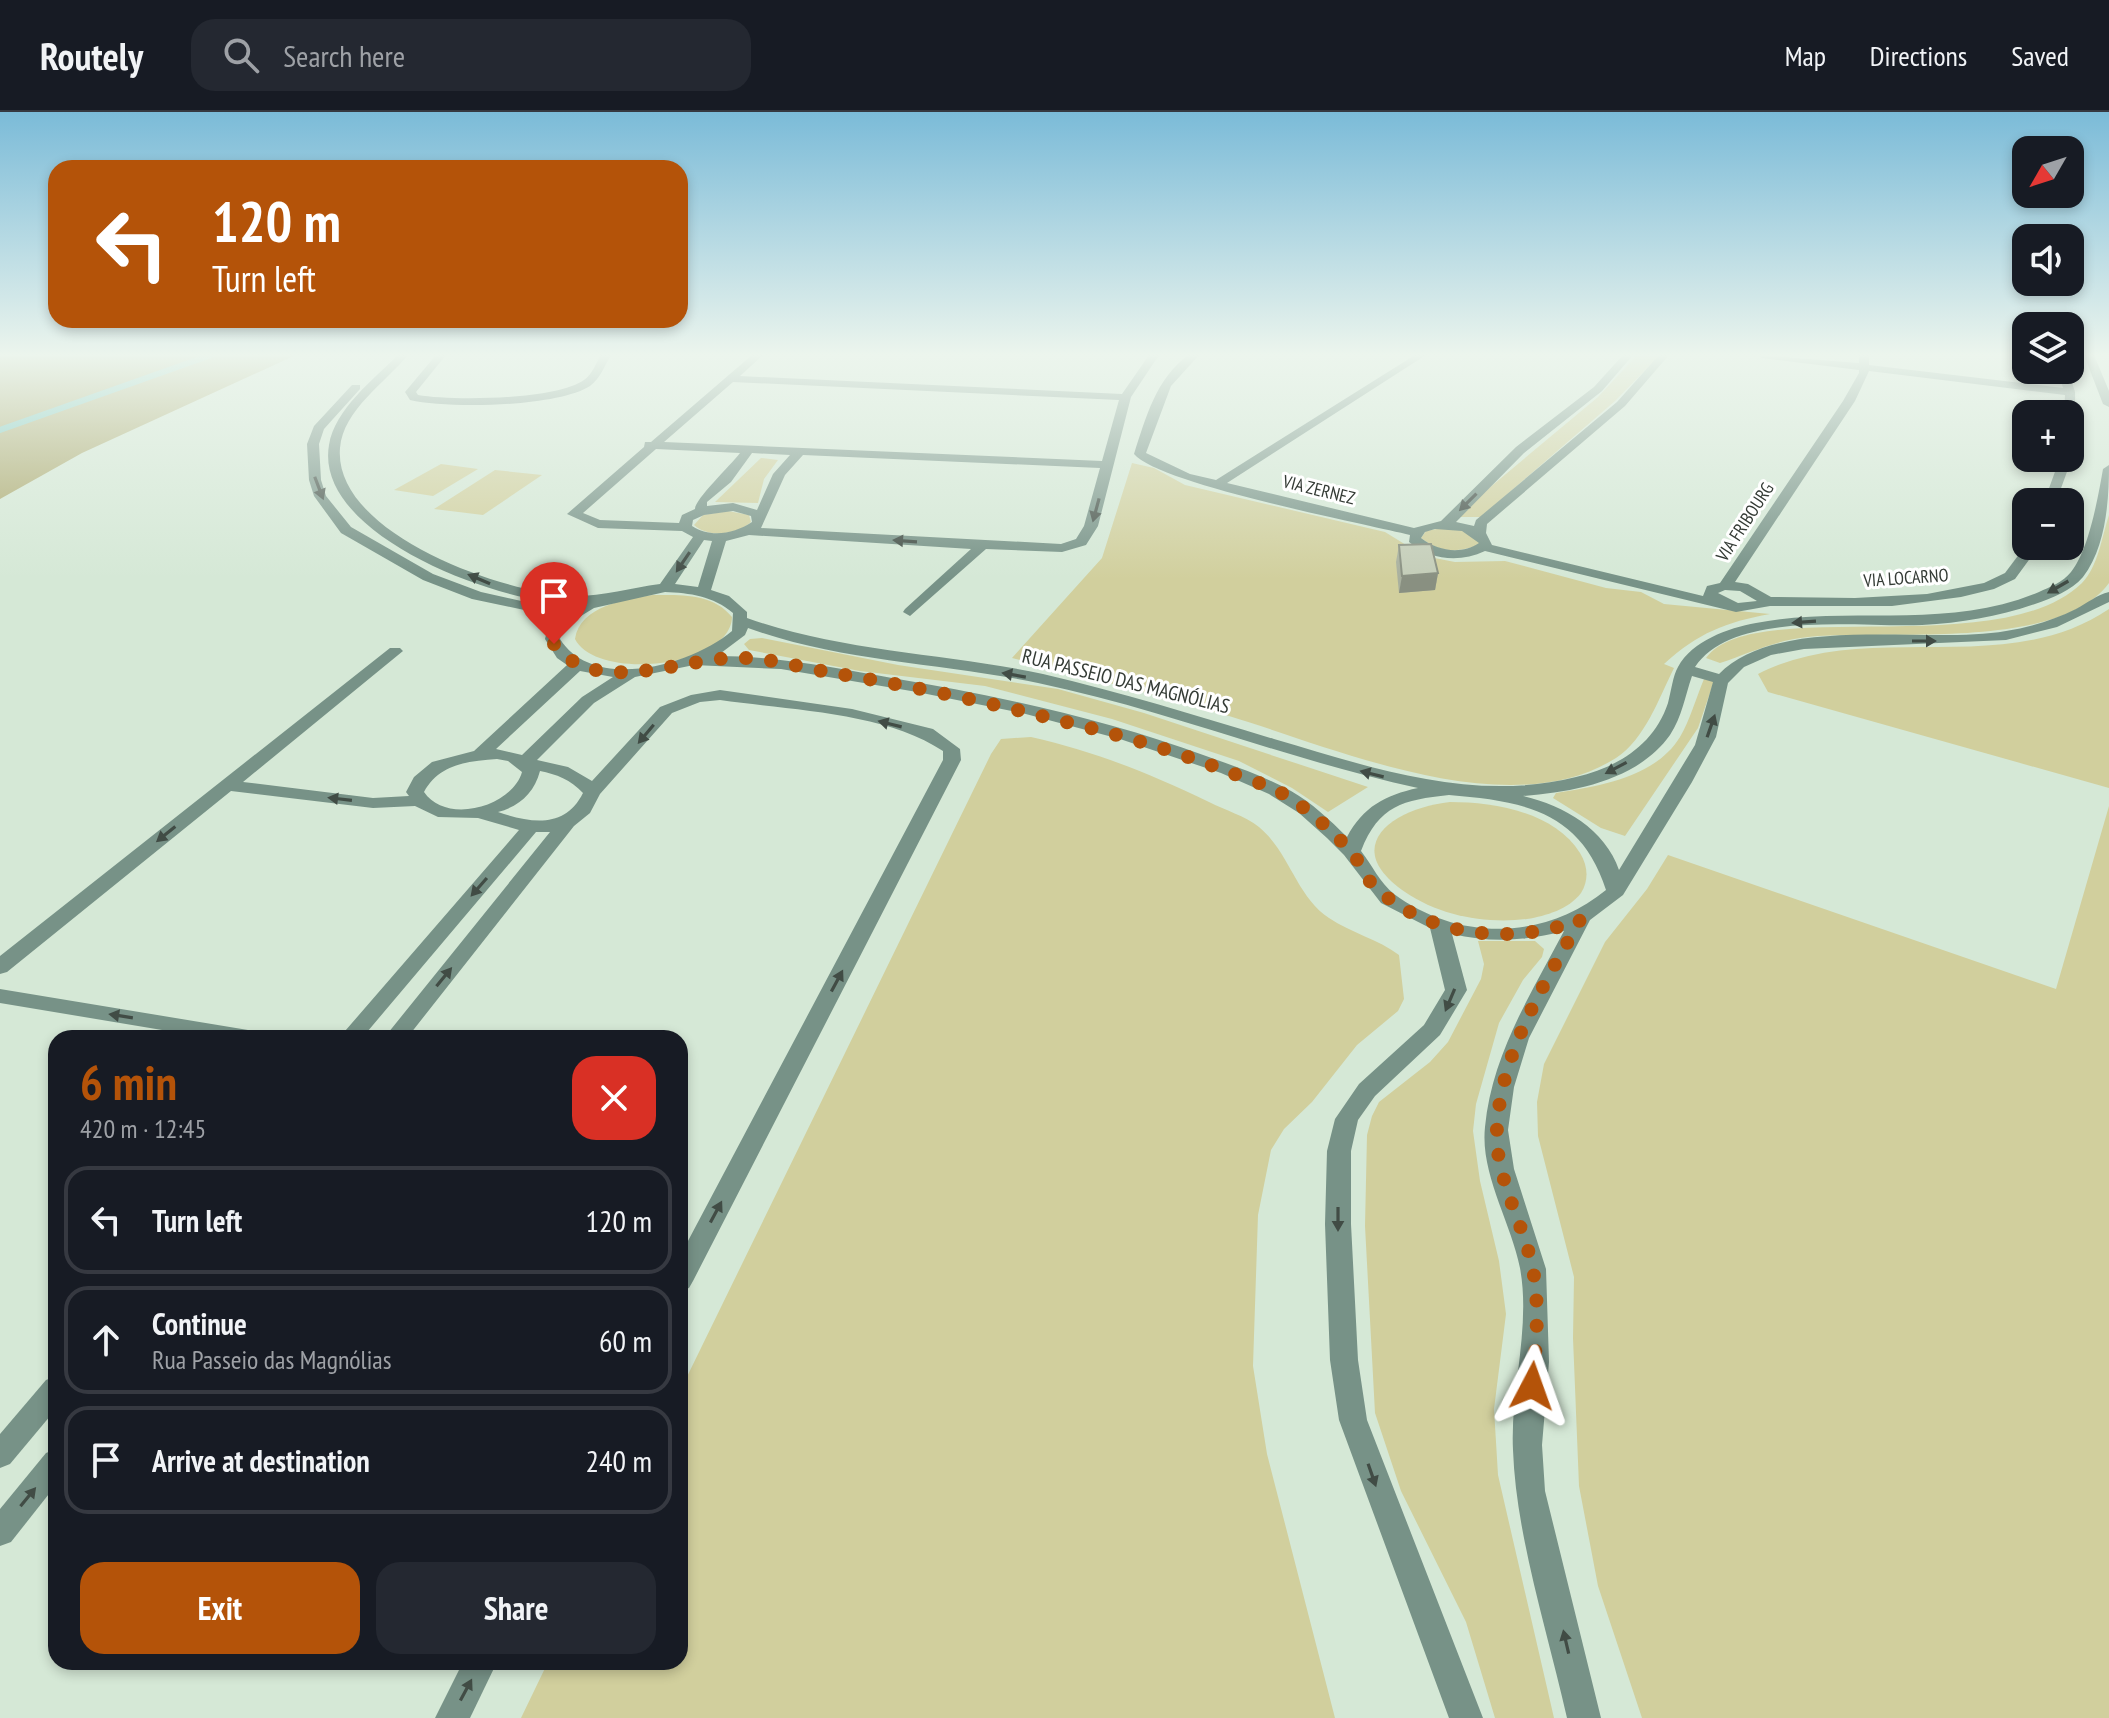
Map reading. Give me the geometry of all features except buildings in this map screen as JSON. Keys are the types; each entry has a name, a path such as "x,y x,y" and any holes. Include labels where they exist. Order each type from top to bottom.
{"street":[{"path":"318,430 312,461 320,496 346,530 366,544 452,587 534,608 555,631 554,644 562,655 578,664 633,672"},
{"name":"RUA PASSEIO DAS MAGNÓLIAS","path":"339,430 334,445 335,475 368,519 388,537 419,554 495,586 568,600 665,588 703,592 732,603 742,621 809,643 914,657 1067,684 1372,774 1449,790"},
{"path":"667,430 574,514 598,524 685,527 692,534 720,537 748,531 1046,548 1081,542 1091,526 1117,430"},
{"name":"VIA ZERNEZ","path":"1149,430 1140,454 1167,470 1415,532"},
{"path":"1219,485 1226,477 1301,430"},
{"path":"1481,540 1462,554 1432,550 1417,543 1415,532 1445,525 1520,450 1546,430"},
{"path":"1481,540 1481,523 1590,430"},
{"name":"VIA FRIBOURG","path":"1719,603 1710,592 1725,586 1830,430"},
{"path":"649,445 1108,465"},
{"path":"701,511 701,501 727,479 748,450"},
{"path":"748,531 760,518 779,474 799,452"},
{"path":"1351,851 1359,827 1382,805 1411,795 1449,790 1526,792 1592,779 1640,755 1663,732 1684,669 1709,644 1747,629 1820,621 1958,618 2006,610 2056,590 2082,567 2109,469"},
{"path":"685,527 687,518 701,511 744,508 760,518"},
{"path":"1445,525 1481,540 1676,595 1719,603"},
{"path":"665,588 701,535"},
{"path":"703,592 720,537"},
{"path":"910,612 982,546"},
{"name":"VIA LOCARNO","path":"1719,603 1754,608 1765,601 1880,600 1957,593 2009,576 2021,560"},
{"path":"1725,586 1752,590 1765,601"},
{"name":"RUA PASSEIO DAS MAGNÓLIAS","path":"555,631 566,617 610,596"},
{"path":"524,763 572,715 608,685 633,672 696,661 744,658 952,692 1155,744 1278,791 1315,817 1351,851 1367,878 1390,900 1440,926 1523,934 1549,931 1580,920 1616,891 1705,744 1722,680 1757,654 1780,647 1831,641 1991,638 2070,618 2109,596"},
{"path":"696,661 731,643 740,632 742,621"},
{"path":"0,967 395,651"},
{"path":"479,755 578,664"},
{"path":"1684,669 1722,680"},
{"path":"401,1030 566,824 581,812 592,792 666,710 697,698 720,695 852,714 927,733 951,749 952,760 688,1266"},
{"path":"528,709 551,716 572,715"},
{"path":"227,785 373,803 417,801 441,813 479,812 514,799 531,780 531,770 513,757 479,755 443,764 428,772 419,782 415,792 417,801"},
{"path":"524,763 556,769 592,792"},
{"path":"1485,792 1544,808 1584,831 1608,859 1616,891"},
{"path":"479,812 530,828 566,824"},
{"path":"357,1030 530,828"},
{"path":"1580,920 1518,1038 1503,1087 1496,1130 1502,1169 1533,1269 1535,1362 1527,1445 1530,1491 1584,1718"},
{"path":"1440,926 1456,990 1432,1030 1367,1090 1347,1119 1339,1151 1338,1224 1344,1360 1353,1420 1466,1718"},
{"path":"0,996 206,1030"},
{"path":"0,1455 48,1398"},
{"path":"0,1532 48,1472"},
{"path":"452,1718 477,1670"}],"shaded area":[{"path":"0,430 132,430 82,453 0,499"},
{"path":"1559,430 1582,430 1481,517 1461,517 1458,514"},
{"path":"761,458 778,460 764,479 758,503 715,502"},
{"path":"1132,463 1154,468 1185,485 1385,532 1424,556 1455,562 1505,561 1606,588 1641,592 1664,604 1770,614 1713,630 1664,664 1674,668 1657,705 1635,740 1616,758 1573,777 1525,785 1475,783 1422,774 1370,761 1202,708 1012,658 1102,558"},
{"path":"441,464 478,469 433,496 394,490"},
{"path":"495,470 542,475 483,515 434,509"},
{"path":"728,511 749,515 751,522 738,530 722,533 707,532 694,525 703,515"},
{"path":"2109,515 2109,583 2085,605 2051,619 1968,633 1808,637 1774,644 1720,663 1706,658 1732,640 1773,631 1939,625 1995,619 2044,607 2082,583 2087,576 2096,560"},
{"path":"1442,528 1463,530 1478,537 1480,545 1449,550 1421,538 1426,531"},
{"path":"653,595 696,597 715,603 732,617 726,634 710,648 688,657 661,663 634,664 609,661 588,652 575,639 585,619 594,612 617,602"},
{"path":"2109,609 2109,788 1768,692 1758,674 1800,658 1844,650 1981,646 2025,641 2068,630"},
{"path":"762,638 898,665 1058,689 1144,713 1368,787 1328,812 1292,788 1239,761 1112,719 985,686 860,671 749,650 744,644 750,639"},
{"path":"1704,679 1714,681 1698,728 1625,836 1601,828 1553,798 1556,793 1624,778 1656,762 1680,737"},
{"path":"1031,737 1078,749 1122,764 1241,816 1270,837 1318,909 1337,923 1399,955 1404,999 1398,1011 1357,1045 1312,1102 1284,1129 1271,1150 1258,1215 1253,1366 1267,1454 1335,1718 521,1718 544,1670 688,1670 688,1375 1001,739"},
{"path":"1450,802 1504,807 1555,828 1569,839 1583,858 1586,878 1581,893 1549,914 1527,919 1496,920 1448,912 1405,892 1385,875 1376,859 1375,845 1381,832 1410,812"},
{"path":"2109,806 2109,1718 1642,1718 1598,1586 1579,1486 1573,1338 1574,1277 1538,1136 1537,1102 1544,1064 1605,942 1647,889 1668,855 2056,989"},
{"path":"1478,941 1535,941 1544,949 1542,957 1523,980 1499,1023 1476,1104 1473,1131 1480,1181 1499,1261 1506,1314 1494,1409 1498,1475 1554,1718 1495,1718 1466,1622 1401,1491 1375,1413 1365,1226 1367,1135 1379,1102 1430,1062 1448,1042 1481,979 1484,964"}],"route":[{"path":"554,644 562,655 578,664 619,672 744,658 952,692 1155,744 1278,791 1315,817 1351,851 1373,886 1390,900 1440,926 1494,934 1523,934 1549,931 1580,920 1518,1038 1503,1087 1496,1130 1502,1169 1533,1269 1536,1323 1532,1386"}]}
